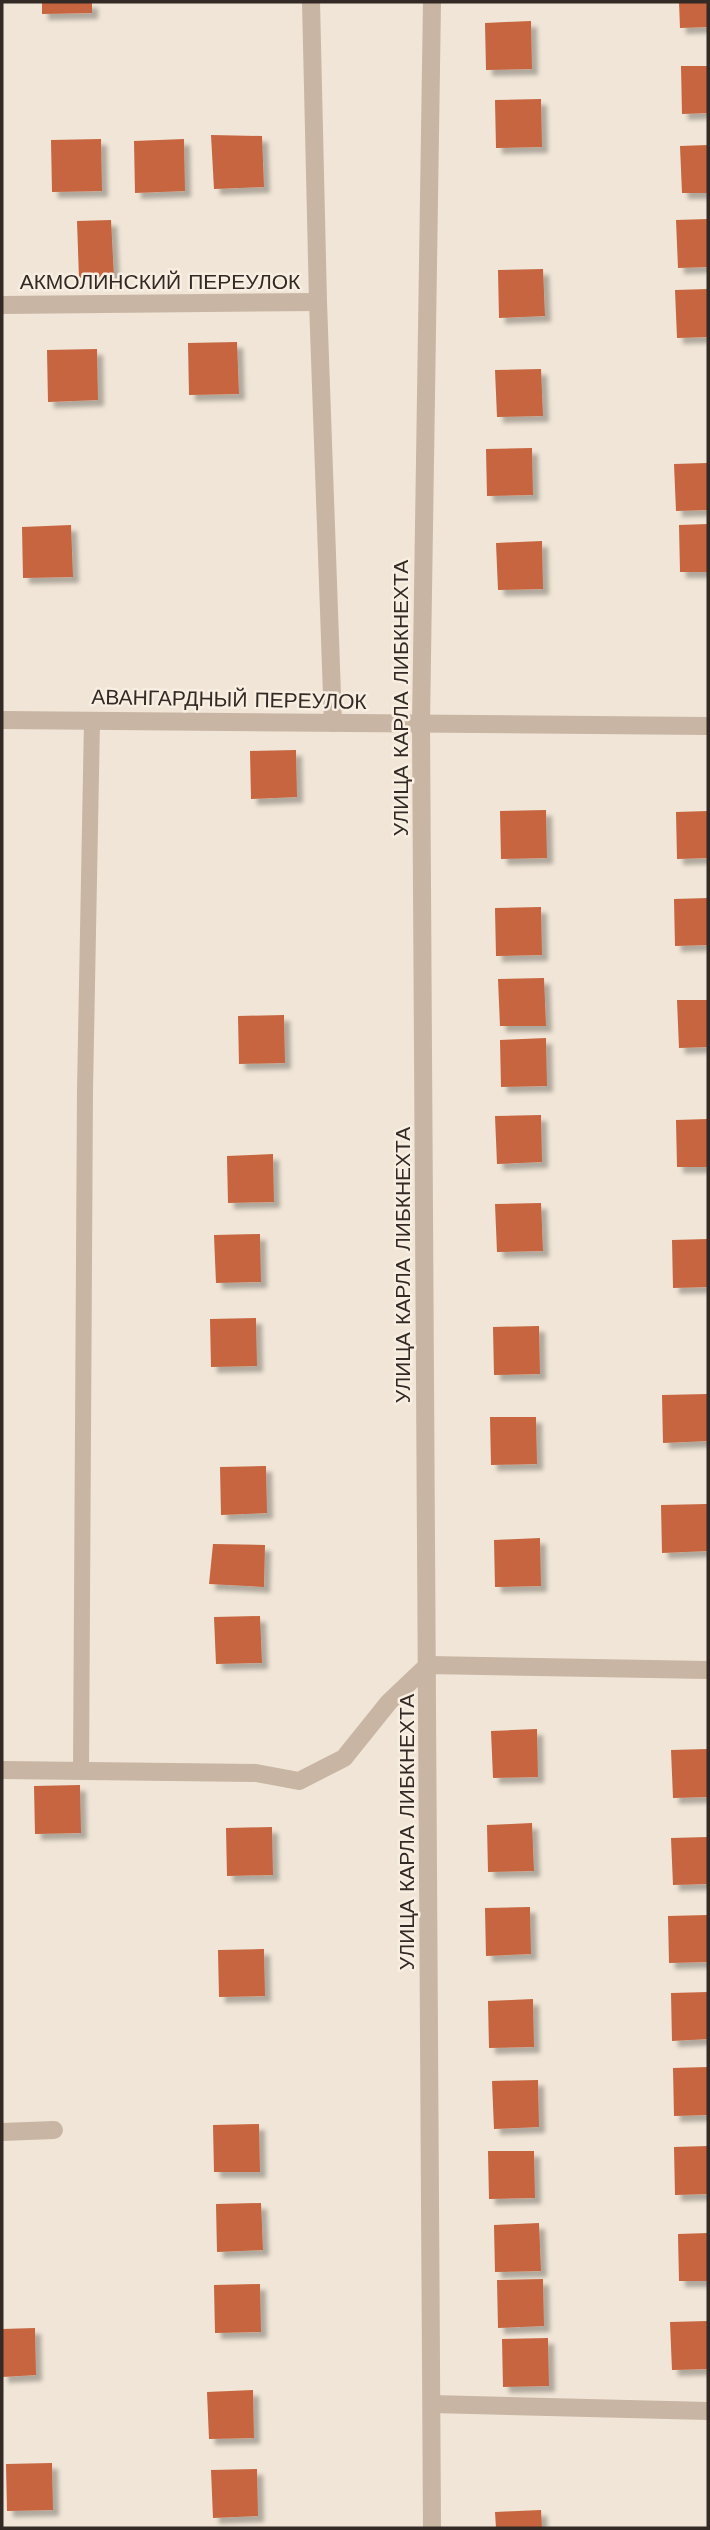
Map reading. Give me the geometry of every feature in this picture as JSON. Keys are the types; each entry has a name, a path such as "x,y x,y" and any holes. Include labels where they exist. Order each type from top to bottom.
{"street":[{"path":"311,2 318,302 333,723"},
{"name":"УЛИЦА КАРЛА ЛИБКНЕХТА","path":"432,2 421,723 432,2528"},
{"name":"АКМОЛИНСКИЙ ПЕРЕУЛОК","path":"2,305 318,302"},
{"name":"АВАНГАРДНЫЙ ПЕРЕУЛОК","path":"2,720 708,726"},
{"path":"2,1770 256,1773 299,1781 344,1758 389,1702 428,1665 708,1670"},
{"path":"2,2132 54,2130"},
{"path":"432,2404 708,2411"}],"lane":[{"path":"81,1771 85,1090 92,720"}],"building":[{"path":"42,2 92,2 92,13 42,14"},
{"path":"679,2 708,2 708,27 680,28"},
{"path":"531,21 532,69 486,70 485,23"},
{"path":"681,66 708,66 708,113 682,114"},
{"path":"541,99 542,147 496,148 495,100"},
{"path":"211,135 262,136 264,187 214,189"},
{"path":"101,139 102,191 52,192 51,140"},
{"path":"184,139 185,191 135,193 134,141"},
{"path":"708,145 708,193 682,193 680,146"},
{"path":"708,219 708,267 678,268 676,220"},
{"path":"111,220 114,277 79,278 77,221"},
{"path":"543,269 545,316 499,318 498,270"},
{"path":"708,289 708,337 677,338 675,290"},
{"path":"237,342 239,394 189,395 188,343"},
{"path":"97,349 98,400 48,402 47,350"},
{"path":"541,369 543,416 497,417 495,370"},
{"path":"532,448 533,495 487,496 486,449"},
{"path":"708,463 708,510 676,511 674,464"},
{"path":"708,524 708,572 680,572 679,525"},
{"path":"71,525 73,577 23,578 22,527"},
{"path":"542,541 543,589 498,590 496,543"},
{"path":"296,750 297,797 251,799 250,751"},
{"path":"546,810 547,858 501,859 500,811"},
{"path":"708,811 708,858 677,859 676,812"},
{"path":"708,898 708,945 675,946 674,899"},
{"path":"541,907 542,955 496,956 495,908"},
{"path":"544,978 546,1026 500,1026 498,979"},
{"path":"677,1000 708,1000 708,1047 679,1048"},
{"path":"284,1015 285,1063 239,1064 238,1016"},
{"path":"546,1038 547,1086 501,1087 500,1040"},
{"path":"541,1115 542,1162 497,1164 495,1116"},
{"path":"708,1119 708,1167 677,1167 676,1120"},
{"path":"273,1154 274,1202 228,1203 227,1156"},
{"path":"541,1203 543,1251 497,1252 495,1204"},
{"path":"260,1234 261,1282 216,1283 214,1235"},
{"path":"708,1239 708,1287 673,1288 672,1240"},
{"path":"256,1318 257,1366 211,1367 210,1319"},
{"path":"539,1326 540,1374 494,1375 493,1327"},
{"path":"708,1394 708,1441 663,1443 662,1395"},
{"path":"490,1417 536,1417 537,1464 491,1465"},
{"path":"266,1466 267,1513 221,1515 220,1467"},
{"path":"707,1504 708,1551 662,1553 661,1505"},
{"path":"540,1538 541,1586 495,1587 494,1540"},
{"path":"213,1544 265,1545 264,1587 209,1584"},
{"path":"260,1616 262,1663 216,1664 214,1617"},
{"path":"537,1729 538,1777 493,1778 491,1731"},
{"path":"708,1749 708,1797 673,1798 671,1750"},
{"path":"80,1785 81,1833 35,1834 34,1786"},
{"path":"532,1823 534,1871 488,1872 487,1825"},
{"path":"272,1827 273,1875 227,1876 226,1828"},
{"path":"708,1837 708,1884 673,1885 671,1838"},
{"path":"530,1907 531,1954 486,1956 485,1908"},
{"path":"708,1915 708,1962 669,1963 668,1916"},
{"path":"264,1949 265,1996 219,1997 218,1950"},
{"path":"708,1992 708,2039 672,2041 671,1993"},
{"path":"533,1999 534,2047 489,2048 488,2001"},
{"path":"708,2067 708,2115 674,2116 673,2068"},
{"path":"538,2080 539,2127 494,2129 492,2081"},
{"path":"259,2124 260,2172 214,2172 213,2125"},
{"path":"708,2146 708,2194 675,2195 674,2147"},
{"path":"488,2151 534,2151 535,2198 489,2199"},
{"path":"261,2203 263,2250 217,2252 216,2204"},
{"path":"539,2223 541,2271 495,2272 494,2225"},
{"path":"708,2233 708,2281 679,2281 678,2234"},
{"path":"543,2279 544,2326 498,2328 497,2280"},
{"path":"260,2284 261,2332 215,2333 214,2285"},
{"path":"708,2321 708,2369 672,2370 670,2322"},
{"path":"35,2328 36,2375 2,2377 2,2329"},
{"path":"548,2338 549,2386 503,2387 502,2339"},
{"path":"253,2390 254,2438 209,2439 207,2392"},
{"path":"52,2463 53,2510 7,2511 6,2464"},
{"path":"257,2469 258,2516 213,2518 211,2470"},
{"path":"541,2510 542,2528 496,2528 495,2512"}]}
